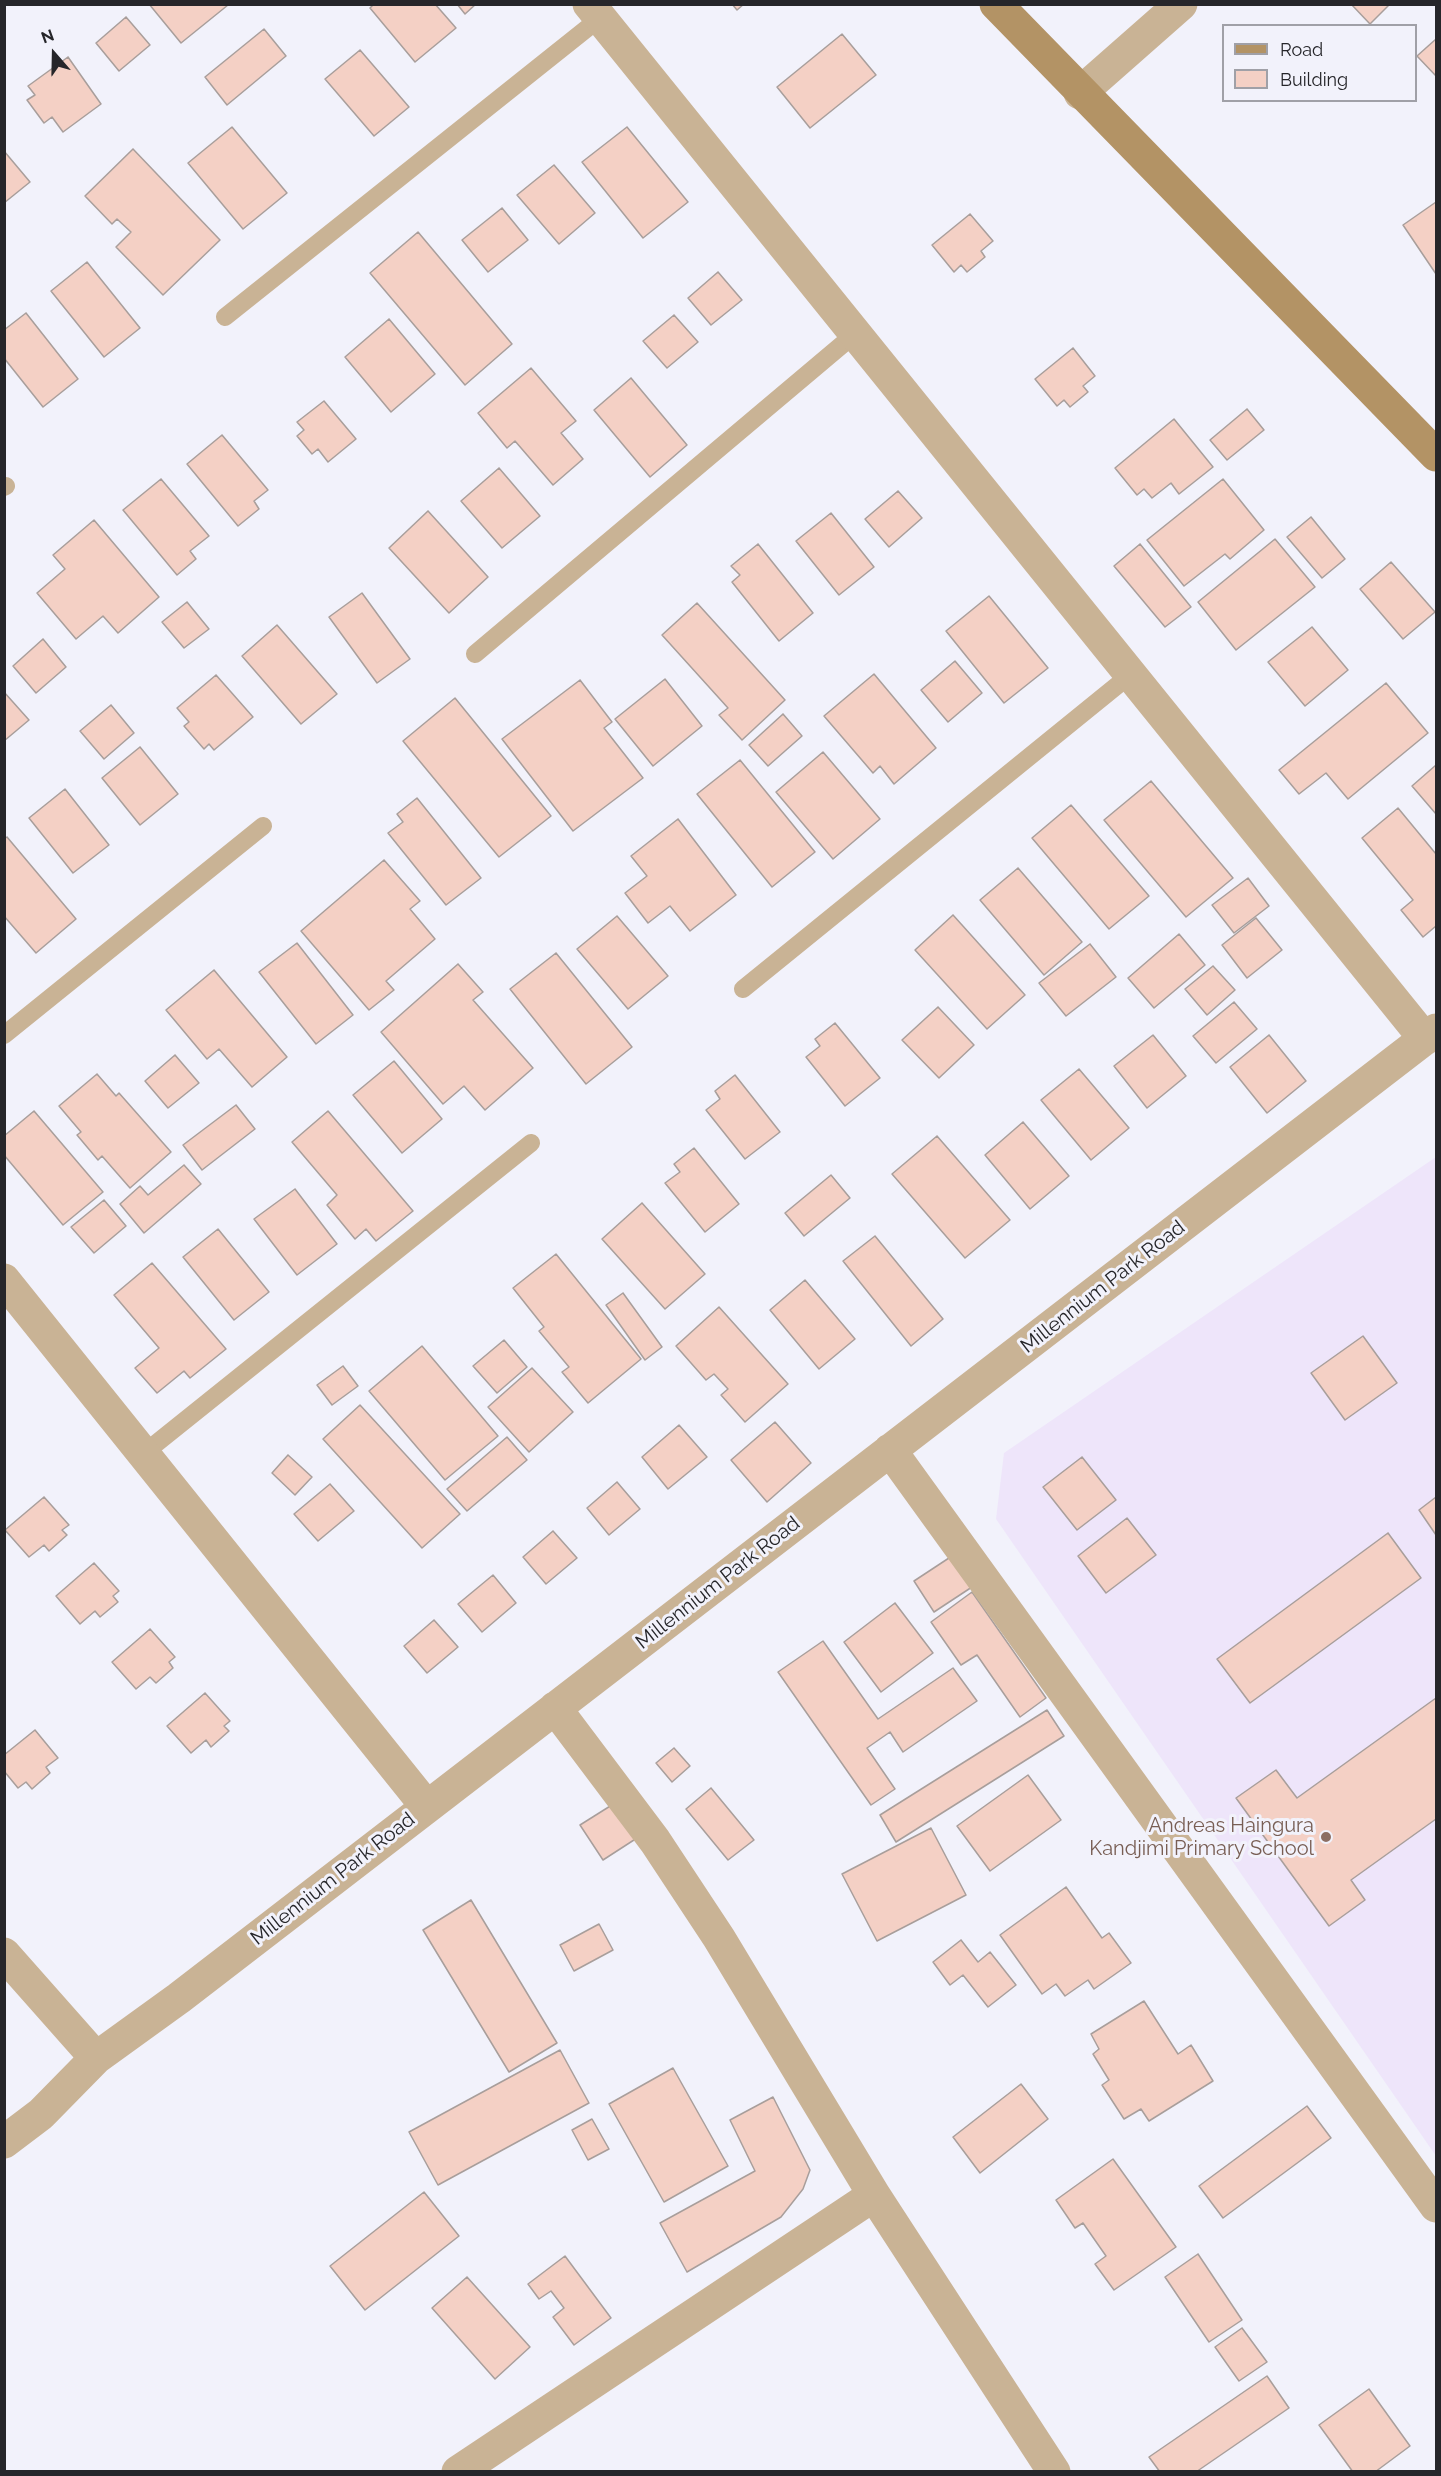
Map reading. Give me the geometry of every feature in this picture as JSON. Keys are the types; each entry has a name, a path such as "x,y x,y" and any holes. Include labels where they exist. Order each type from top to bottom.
{"street":[{"path":"996,4 1080,93 1437,454"},
{"path":"1080,93 1181,4"},
{"path":"594,11 1130,675 1431,1034"},
{"name":"Millennium Park Road","path":"4,2142 41,2114 96,2058 427,1807 1431,1034"},
{"path":"4,1280 427,1807"},
{"path":"890,1450 1437,2206"},
{"path":"555,1708 656,1841 713,1928 874,2195 1054,2472"},
{"path":"4,1954 96,2058"},
{"path":"458,2472 874,2195"}],"lane":[{"path":"225,317 594,11"},
{"path":"475,654 856,333"},
{"path":"743,989 1130,675"},
{"path":"4,1035 262,826"},
{"path":"142,1454 531,1143"}],"shaded area":[{"name":"Andreas Haingura Kandjimi Primary School","path":"1436,1157 1436,2156 996,1519 1004,1453"}],"building":[{"path":"149,4 227,4 228,5 181,43"},
{"path":"374,4 435,4 456,28 415,62 370,8"},
{"path":"457,4 476,4 465,14"},
{"path":"732,4 744,4 737,10"},
{"path":"1351,4 1390,4 1370,24"},
{"path":"126,17 150,45 119,71 96,43"},
{"path":"264,29 286,56 227,105 205,77"},
{"path":"842,34 876,75 810,128 777,87"},
{"path":"1436,39 1436,76 1417,56"},
{"path":"360,50 409,107 374,136 325,79"},
{"path":"68,57 101,104 63,132 52,117 44,123 27,100 35,95 28,86"},
{"path":"232,127 287,193 243,229 188,163"},
{"path":"627,127 688,202 643,238 582,162"},
{"path":"133,149 220,240 163,295 116,247 131,232 117,219 112,224 85,196"},
{"path":"4,151 30,182 4,203"},
{"path":"554,165 595,213 559,244 517,195"},
{"path":"1436,202 1436,274 1403,225"},
{"path":"502,208 528,240 488,272 462,240"},
{"path":"970,214 993,241 981,251 985,257 967,272 961,265 954,272 932,245"},
{"path":"418,232 512,344 465,385 370,273"},
{"path":"87,262 140,328 104,357 51,291"},
{"path":"718,272 742,300 711,325 688,298"},
{"path":"26,313 78,379 43,407 4,358 4,330"},
{"path":"674,315 698,342 667,368 643,341"},
{"path":"389,319 435,374 391,412 345,357"},
{"path":"1073,348 1095,376 1083,386 1088,392 1070,407 1064,400 1057,406 1035,379"},
{"path":"531,368 576,421 561,433 583,459 553,485 515,441 507,448 478,413"},
{"path":"631,378 687,445 650,477 594,410"},
{"path":"324,401 356,439 328,462 318,449 312,454 297,436 304,430 297,422"},
{"path":"1247,409 1264,430 1227,460 1210,440"},
{"path":"1174,419 1213,467 1179,494 1171,483 1152,498 1144,489 1137,495 1115,468"},
{"path":"222,435 268,490 254,501 259,509 238,526 187,464"},
{"path":"499,468 540,516 502,548 461,501"},
{"path":"161,479 209,536 190,551 196,559 177,575 123,510"},
{"path":"1223,479 1264,530 1230,559 1225,554 1184,586 1147,540"},
{"path":"898,491 922,518 889,547 865,519"},
{"path":"428,511 488,577 449,613 389,548"},
{"path":"831,513 874,567 839,595 796,541"},
{"path":"1311,517 1345,559 1322,578 1287,537"},
{"path":"94,520 159,597 118,633 103,616 76,639 37,593 65,569 53,555"},
{"path":"1275,539 1315,587 1236,650 1198,602"},
{"path":"758,544 813,613 779,641 732,582 740,575 731,566"},
{"path":"1140,544 1191,607 1165,627 1114,566"},
{"path":"1391,562 1435,612 1403,639 1360,589"},
{"path":"362,593 410,659 377,683 329,617"},
{"path":"989,596 1048,668 1004,703 946,631"},
{"path":"187,602 209,629 184,648 162,622"},
{"path":"697,603 785,700 742,740 719,715 728,708 662,635"},
{"path":"277,625 337,694 301,724 242,656"},
{"path":"1312,627 1348,670 1305,706 1268,662"},
{"path":"43,639 66,667 36,693 13,666"},
{"path":"955,661 982,693 948,722 921,690"},
{"path":"874,674 936,748 894,784 880,766 873,773 824,716"},
{"path":"216,675 253,717 214,750 209,744 204,749 184,726 189,722 177,708"},
{"path":"665,679 702,726 653,766 615,719"},
{"path":"580,680 612,722 604,728 643,778 573,831 502,739"},
{"path":"1386,683 1428,733 1348,799 1326,773 1299,794 1279,770"},
{"path":"4,692 29,720 4,741"},
{"path":"455,698 551,816 499,857 403,741"},
{"path":"111,705 134,733 104,759 80,731"},
{"path":"783,714 802,736 768,766 749,745"},
{"path":"140,747 178,794 140,825 102,778"},
{"path":"823,752 880,819 833,859 776,792"},
{"path":"740,760 815,852 772,887 697,794"},
{"path":"1436,765 1436,814 1412,786"},
{"path":"1151,781 1233,878 1186,917 1104,820"},
{"path":"65,789 109,845 73,873 29,818"},
{"path":"417,798 481,878 446,905 388,833 403,822 397,814"},
{"path":"1071,805 1149,896 1109,929 1032,838"},
{"path":"1398,808 1436,854 1436,926 1423,937 1401,910 1413,900 1362,838"},
{"path":"678,819 736,895 690,931 670,906 648,923 625,893 647,876 631,856"},
{"path":"7,837 76,919 36,953 4,916 4,839"},
{"path":"384,860 420,901 410,909 435,939 386,981 394,990 369,1010 301,931"},
{"path":"1018,868 1082,942 1044,975 980,900"},
{"path":"1248,878 1269,906 1234,933 1212,905"},
{"path":"953,915 1025,995 987,1029 915,950"},
{"path":"617,916 668,976 628,1009 577,949"},
{"path":"1256,918 1282,950 1247,978 1222,945"},
{"path":"1179,934 1205,965 1154,1008 1128,978"},
{"path":"297,943 353,1015 316,1044 259,972"},
{"path":"1090,944 1116,977 1066,1016 1039,983"},
{"path":"556,953 632,1047 586,1084 510,989"},
{"path":"458,964 483,992 473,1000 533,1068 485,1110 464,1086 443,1104 381,1032"},
{"path":"1213,966 1235,990 1207,1015 1185,989"},
{"path":"214,970 287,1057 252,1087 219,1049 207,1059 166,1010"},
{"path":"1234,1002 1257,1029 1216,1063 1193,1036"},
{"path":"938,1007 974,1045 939,1078 902,1040"},
{"path":"835,1023 880,1078 845,1106 806,1057 820,1046 815,1039"},
{"path":"1153,1035 1186,1076 1147,1108 1114,1066"},
{"path":"1269,1035 1306,1081 1267,1113 1230,1067"},
{"path":"175,1055 199,1083 168,1108 145,1081"},
{"path":"394,1061 442,1119 402,1153 353,1095"},
{"path":"1079,1069 1129,1128 1091,1160 1041,1100"},
{"path":"97,1074 116,1096 119,1093 171,1152 130,1188 102,1156 98,1160 77,1135 81,1132 59,1106"},
{"path":"735,1075 780,1132 745,1159 706,1110 720,1099 715,1091"},
{"path":"236,1105 255,1129 202,1170 183,1145"},
{"path":"34,1111 103,1192 63,1225 4,1155 4,1136"},
{"path":"328,1111 413,1211 376,1241 366,1229 355,1239 327,1205 337,1195 292,1142"},
{"path":"1023,1122 1069,1176 1030,1209 985,1155"},
{"path":"937,1136 1010,1220 965,1258 892,1174"},
{"path":"694,1148 739,1204 705,1232 665,1183 680,1172 674,1164"},
{"path":"184,1165 201,1184 144,1233 120,1204 140,1186 148,1195"},
{"path":"831,1175 850,1198 804,1236 785,1213"},
{"path":"295,1189 337,1244 297,1275 254,1219"},
{"path":"104,1200 126,1226 94,1253 71,1227"},
{"path":"642,1203 705,1274 665,1309 602,1239"},
{"path":"218,1229 269,1292 234,1320 183,1257"},
{"path":"875,1236 943,1319 911,1346 843,1261"},
{"path":"556,1254 641,1359 588,1403 562,1372 569,1367 539,1331 544,1327 513,1288"},
{"path":"152,1263 226,1349 190,1378 184,1371 157,1393 135,1368 159,1348 114,1295"},
{"path":"805,1280 855,1339 819,1369 770,1310"},
{"path":"623,1293 662,1347 645,1360 606,1305"},
{"path":"719,1307 788,1384 745,1422 721,1395 728,1389 714,1374 706,1380 676,1346"},
{"path":"1363,1336 1397,1383 1345,1420 1311,1373"},
{"path":"504,1340 527,1367 497,1393 473,1366"},
{"path":"422,1346 498,1436 445,1480 369,1391"},
{"path":"343,1366 358,1386 332,1405 317,1385"},
{"path":"532,1368 573,1412 529,1452 488,1407"},
{"path":"360,1405 460,1514 422,1548 323,1439"},
{"path":"775,1422 811,1463 767,1502 731,1460"},
{"path":"679,1425 707,1457 668,1489 642,1457"},
{"path":"507,1437 527,1460 467,1511 447,1489"},
{"path":"288,1455 312,1477 295,1495 272,1473"},
{"path":"1082,1457 1116,1500 1077,1530 1043,1487"},
{"path":"617,1482 640,1509 609,1535 587,1508"},
{"path":"330,1484 354,1511 318,1541 294,1514"},
{"path":"44,1497 69,1525 62,1530 67,1535 49,1551 44,1545 29,1557 5,1530"},
{"path":"1436,1497 1436,1535 1419,1510"},
{"path":"1127,1518 1156,1555 1106,1593 1078,1556"},
{"path":"553,1531 577,1558 546,1584 523,1557"},
{"path":"1388,1533 1421,1578 1250,1703 1217,1659"},
{"path":"952,1556 972,1587 934,1612 914,1581"},
{"path":"94,1563 119,1591 113,1596 118,1602 100,1617 95,1611 80,1624 56,1596"},
{"path":"493,1575 516,1603 482,1632 458,1604"},
{"path":"972,1592 1046,1698 1020,1717 977,1655 961,1665 931,1622"},
{"path":"895,1603 933,1653 881,1692 844,1642"},
{"path":"434,1620 458,1647 427,1673 404,1646"},
{"path":"150,1629 175,1657 169,1662 173,1668 156,1683 150,1677 136,1689 112,1662"},
{"path":"823,1641 878,1719 953,1668 977,1701 903,1752 890,1732 867,1748 895,1789 871,1805 778,1672"},
{"path":"205,1693 230,1721 224,1726 229,1731 211,1747 206,1740 191,1753 167,1726"},
{"path":"1436,1698 1436,1819 1351,1880 1365,1900 1329,1926 1236,1798 1276,1770 1297,1798"},
{"path":"1047,1710 1064,1736 896,1842 880,1815"},
{"path":"35,1730 58,1758 46,1767 50,1773 32,1789 26,1782 18,1788 4,1771 4,1755"},
{"path":"674,1748 690,1766 672,1782 656,1763"},
{"path":"1028,1775 1061,1820 990,1871 957,1826"},
{"path":"711,1788 754,1840 728,1860 686,1809"},
{"path":"615,1803 637,1838 603,1860 580,1825"},
{"path":"931,1828 966,1895 877,1941 842,1874"},
{"path":"1066,1887 1102,1938 1109,1933 1131,1963 1094,1989 1088,1980 1065,1996 1056,1984 1042,1994 1000,1935"},
{"path":"471,1900 557,2043 509,2072 423,1930"},
{"path":"599,1924 613,1950 574,1971 560,1945"},
{"path":"961,1940 978,1962 990,1952 1016,1985 988,2007 963,1975 950,1985 933,1962"},
{"path":"1144,2001 1178,2054 1191,2045 1213,2081 1149,2121 1141,2109 1124,2119 1102,2085 1109,2080 1093,2054 1099,2049 1091,2034"},
{"path":"560,2050 589,2103 438,2185 409,2132"},
{"path":"673,2068 728,2166 664,2202 609,2104"},
{"path":"1021,2084 1048,2119 980,2173 953,2137"},
{"path":"773,2097 810,2170 803,2189 781,2217 687,2272 660,2223 755,2171 730,2120"},
{"path":"1307,2106 1331,2138 1223,2218 1199,2186"},
{"path":"592,2119 609,2149 588,2160 572,2130"},
{"path":"1113,2159 1176,2247 1114,2290 1095,2264 1106,2256 1083,2223 1075,2228 1056,2200"},
{"path":"424,2192 459,2236 365,2310 330,2266"},
{"path":"1198,2254 1242,2320 1209,2342 1165,2277"},
{"path":"565,2256 611,2318 574,2345 553,2317 564,2308 551,2291 539,2299 528,2284"},
{"path":"467,2277 530,2347 495,2379 432,2308"},
{"path":"1242,2328 1267,2362 1239,2381 1215,2347"},
{"path":"1267,2376 1289,2408 1196,2472 1160,2472 1149,2457"},
{"path":"1369,2389 1410,2446 1375,2472 1353,2472 1319,2425"}],"place":[{"name":"Andreas Haingura Kandjimi Primary School","path":"1326,1837"}]}
